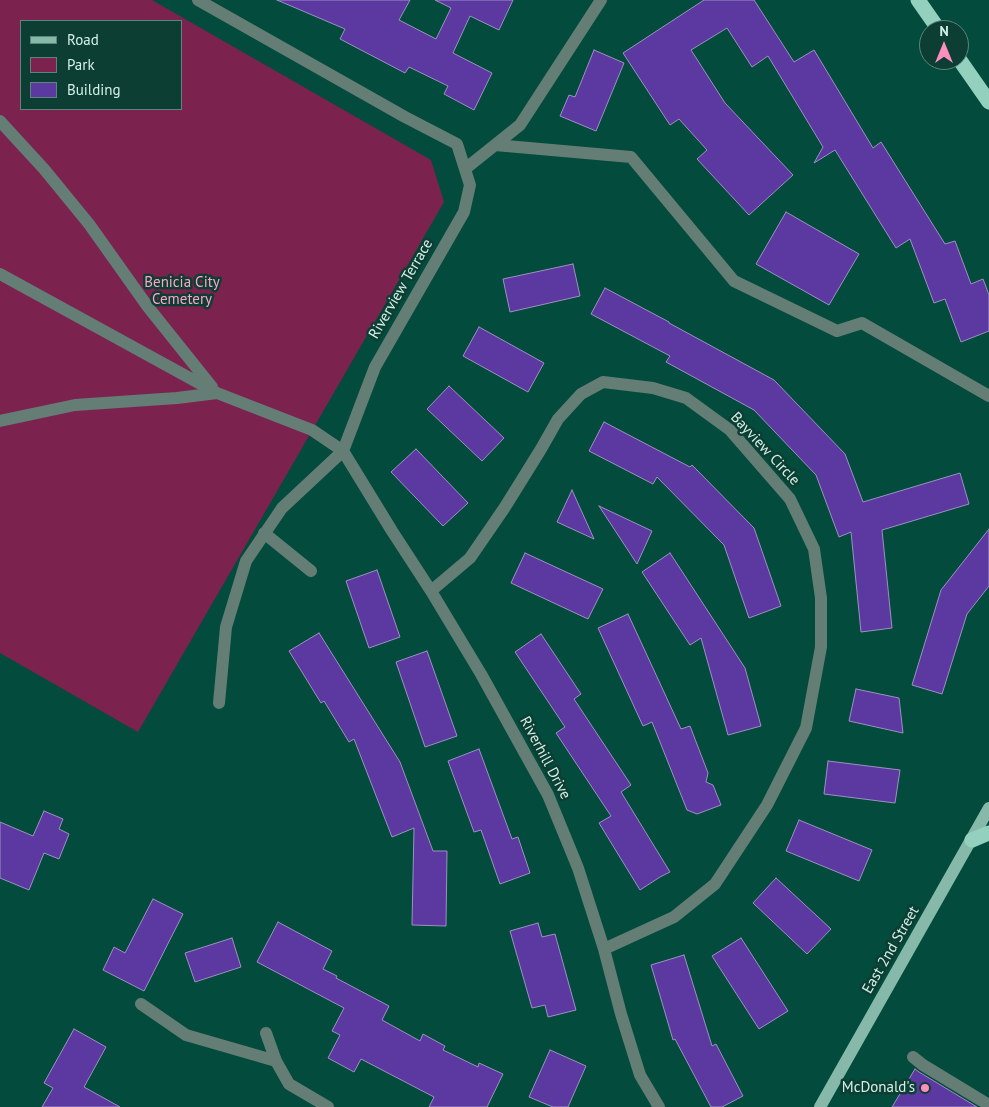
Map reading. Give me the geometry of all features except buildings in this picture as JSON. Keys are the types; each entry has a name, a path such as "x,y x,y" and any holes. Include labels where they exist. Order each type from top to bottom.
{"highway":[{"path":"918,0 932,20"},
{"path":"967,70 989,102"},
{"path":"972,840 989,833"}],"main road":[{"name":"East 2nd Street","path":"820,1107 989,808"}],"street":[{"name":"Riverview Terrace","path":"198,0 404,117 457,144 470,185 464,212 375,368 343,451 282,508 246,561 226,627 219,703"},
{"path":"465,170 520,125 601,0"},
{"path":"0,121 44,169 89,224 148,307 217,392"},
{"path":"495,145 631,156 734,281 837,331 862,323 989,396"},
{"path":"0,274 217,392 312,430 343,451"},
{"name":"Bayview Circle","path":"431,590 470,558 505,507 558,419 581,394 603,382 653,388 686,398 730,430 790,499 814,549 821,598 821,647 806,728 767,805 715,884 674,917 604,949"},
{"path":"0,421 75,406 177,398 217,392"},
{"name":"Riverhill Drive","path":"343,451 431,590 481,674 548,795 578,868 604,949 640,1075 659,1107"},
{"path":"264,533 311,571"},
{"path":"141,1004 186,1035 276,1061"},
{"path":"266,1033 276,1061 288,1084 328,1107"},
{"path":"913,1057 923,1065 989,1104"}],"green space":[{"name":"Benicia City Cemetery","path":"0,0 152,0 431,160 444,202 138,732 0,653"}],"place":[{"name":"McDonald's","path":"925,1088"}]}
